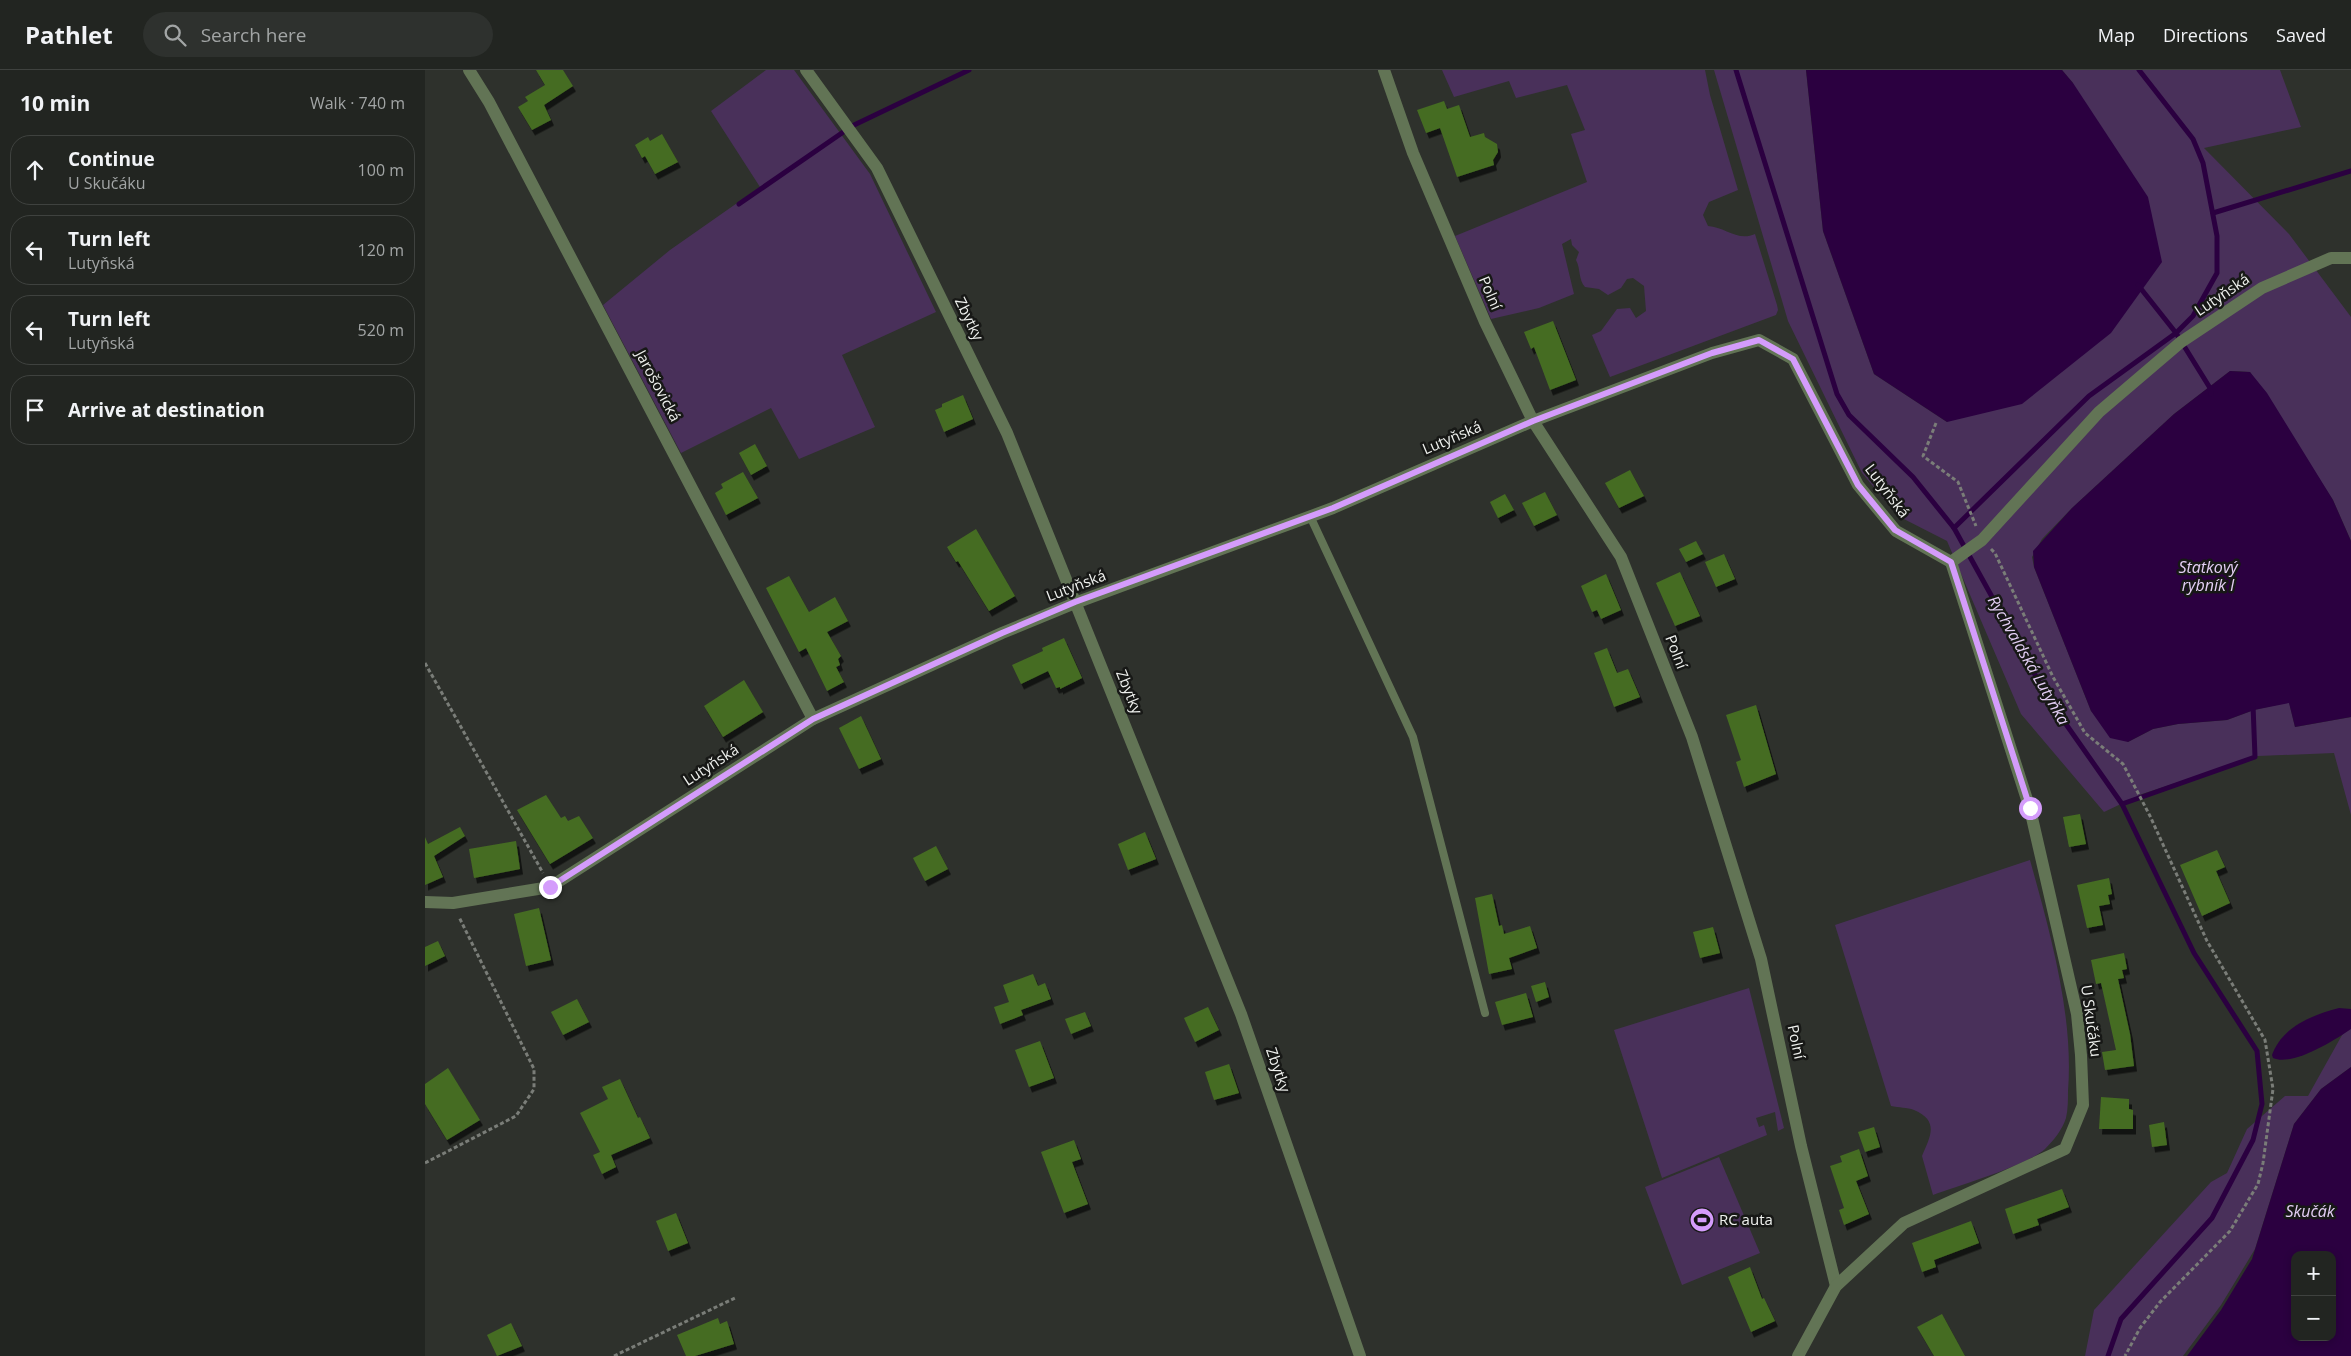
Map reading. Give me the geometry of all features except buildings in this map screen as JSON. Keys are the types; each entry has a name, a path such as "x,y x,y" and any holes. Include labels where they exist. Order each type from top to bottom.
{"street":[{"name":"Jarošovická","path":"469,70 489,102 584,280 813,719"},
{"name":"Zbytky","path":"806,70 877,168 1007,433 1241,1014 1360,1356"},
{"name":"Polní","path":"1384,70 1420,171 1485,322 1533,421 1621,557 1692,737 1761,959 1801,1146 1836,1286"},
{"name":"Lutyňská","path":"425,902 453,903 550,887 813,719 1002,633 1075,602 1309,516 1533,421 1712,353 1759,340 1793,359 1858,485 1895,530 1951,562 1981,540 2099,412 2181,342 2261,288 2331,258 2351,258"},
{"name":"U Skučáku","path":"1798,1356 1836,1286 1904,1224 2065,1149 2083,1105 2077,1014 2030,808 1951,562"}],"lane":[{"path":"1309,516 1413,737 1485,1013"}],"path":[{"path":"1937,423 1923,456 1958,482 1981,540 1995,553 2053,677 2085,733 2123,764 2150,816 2207,941 2265,1040 2273,1089 2263,1163 2258,1184 2230,1231 2159,1302 2140,1328 2125,1356"},
{"path":"425,663 550,887"},
{"path":"425,1163 516,1116 534,1089 535,1070 453,903"},
{"path":"614,1356 737,1297"}],"shaded area":[{"path":"766,70 794,70 870,174 936,312 842,355 875,427 799,459 771,408 681,453 603,305 670,250 760,187 711,111"},
{"path":"1442,70 1705,70 1710,95 1738,190 1709,202 1703,215 1708,226 1737,235 1749,236 1755,234 1777,305 1776,315 1610,377 1592,335 1601,331 1617,309 1630,308 1636,318 1646,311 1644,286 1633,278 1627,279 1621,288 1608,295 1599,289 1585,287 1581,281 1576,260 1579,252 1572,245 1571,239 1562,244 1574,294 1539,308 1491,319 1455,236 1587,182 1571,134 1585,130 1567,85 1516,98 1509,81 1454,97"},
{"path":"1714,70 1806,70 1823,231 1874,374 1947,422 2073,83 2062,70 2280,70 2301,127 2204,148 2289,234 2351,317 2351,541 2333,500 2250,372 2230,371 2174,414 2072,508 2042,539 2032,557 2034,567 2091,711 2128,742 2153,729 2178,724 2227,720 2254,710 2289,702 2295,727 2351,717 2351,815 2334,753 2258,756 2142,794 2104,812 2021,714 1947,541 1898,516 1862,473 1788,321"},
{"path":"2030,860 2059,974 2064,1004 2069,1062 2066,1118 2055,1138 2045,1149 2036,1155 1975,1181 1933,1195 1922,1156 1930,1136 1930,1124 1922,1114 1914,1110 1891,1106 1835,925"},
{"path":"1749,988 1784,1128 1778,1131 1775,1112 1756,1118 1759,1127 1764,1125 1767,1135 1662,1178 1614,1030"},
{"path":"2351,1019 2351,1067 2321,1089 2294,1124 2255,1249 2221,1305 2183,1356 2085,1356 2094,1310 2211,1182 2227,1173 2247,1129 2285,1096 2308,1096"},
{"name":"RC auta","path":"1719,1157 1760,1253 1682,1285 1645,1187"}],"water":[{"path":"1806,70 2062,70 2073,83 2148,197 2162,262 2111,333 2022,404 1947,422 1874,374 1823,231"},
{"name":"Statkový rybník I","path":"2230,371 2250,372 2267,393 2333,500 2351,541 2351,717 2295,727 2289,703 2254,710 2227,720 2178,724 2153,729 2128,742 2110,738 2091,711 2034,567 2033,551 2072,508 2174,414"},
{"path":"2339,1008 2351,1009 2351,1029 2302,1056 2281,1060 2273,1058 2272,1055 2277,1045 2290,1030 2319,1014"},
{"name":"Skučák","path":"2351,1067 2351,1356 2187,1356 2221,1310 2252,1259 2294,1124 2321,1089"}],"waterway":[{"path":"739,204 852,126 969,70"},
{"name":"Rychvaldská Lutyňka","path":"1736,70 1837,394 1849,415 1913,477 1954,528 2049,700 2122,804 2194,953 2257,1051 2262,1104 2253,1140 2212,1218 2121,1319 2108,1356"},
{"name":"Rychvaldská Lutyňka","path":"1954,528 2089,396 2176,333 2193,316 2217,273 2217,236 2203,163 2193,139 2139,70"},
{"path":"2213,213 2351,171"},
{"path":"2138,285 2176,333 2210,388 2211,394"},
{"path":"2122,804 2255,757 2253,705"}],"place":[{"name":"RC auta","path":"1702,1220"}],"route":[{"path":"550,887 813,719 1002,633 1075,602 1333,508 1533,421 1712,353 1759,340 1793,359 1858,485 1895,530 1951,562 2030,808"}]}
